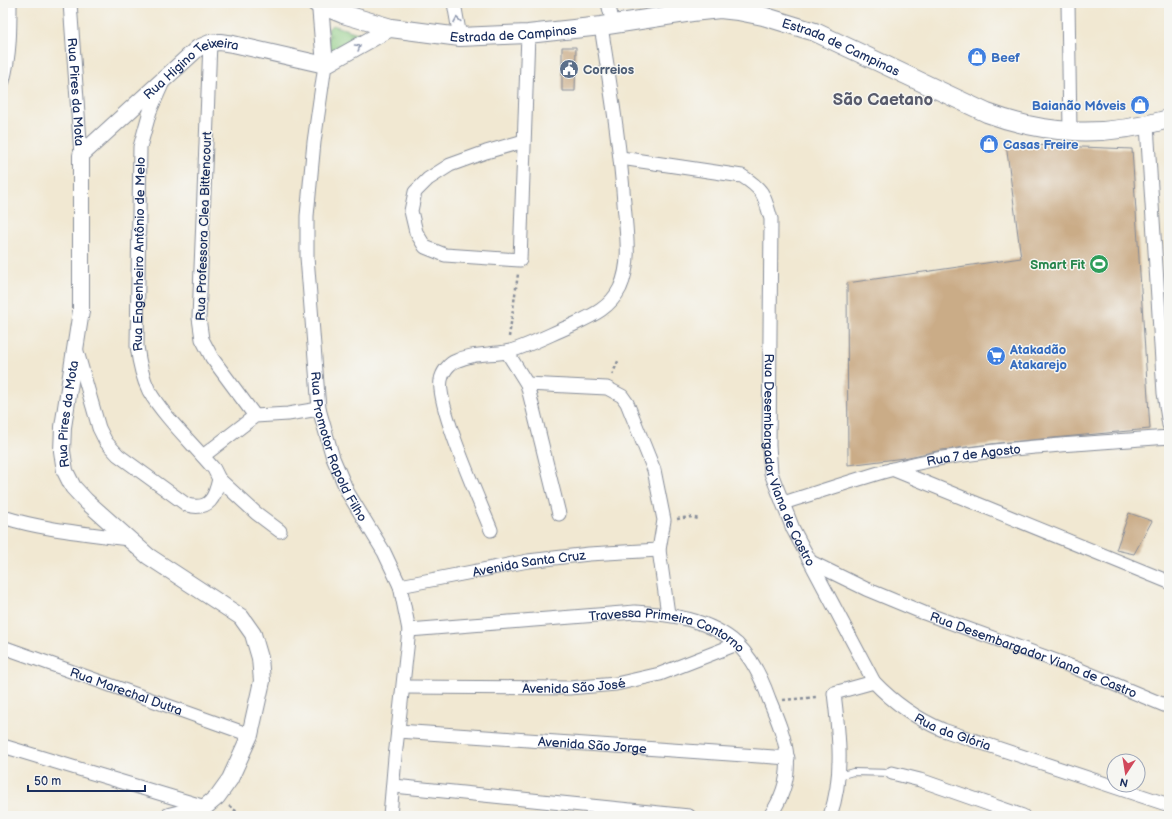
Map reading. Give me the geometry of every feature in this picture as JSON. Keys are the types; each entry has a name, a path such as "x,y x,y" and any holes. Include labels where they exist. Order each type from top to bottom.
{"main road":[{"name":"Estrada de Campinas","path":"318,4 344,9 391,28 412,32 460,37 528,34 607,25 692,8 718,6 763,16 815,32 987,112 1014,123 1040,129 1070,132 1091,132 1147,125 1169,119"}],"street":[{"path":"4,73 10,38 10,3"},
{"name":"Rua Pires da Mota","path":"70,3 81,155 81,311 62,427 62,451 65,471 74,487 86,501 128,539 148,556 241,617 253,634 260,658 262,681 250,735 230,779 217,797 205,807"},
{"path":"454,3 460,37"},
{"path":"491,530 447,419 442,396 441,380 445,370 454,361 468,356 507,352 599,314 613,299 626,270 628,249 621,158 607,25 608,3"},
{"path":"1068,3 1070,132"},
{"name":"Rua Promotor Rapold Filho","path":"318,4 325,65 314,142 307,216 307,257 319,409 332,458 348,493 384,552 400,586 409,630 390,816"},
{"path":"325,65 391,28"},
{"path":"524,141 486,152 450,165 428,179 415,192 411,211 416,232 425,247 445,255 520,260 528,34"},
{"name":"Rua Higino Teixeira","path":"81,155 198,48 220,42 325,65"},
{"name":"Rua Professora Clea Bittencourt","path":"210,44 199,318 202,339 212,358 254,416"},
{"name":"Rua Engenheiro Antônio de Melo","path":"165,77 150,111 140,147 137,346 140,369 149,391 203,456 219,479 256,513 280,531"},
{"path":"1147,125 1163,276 1164,393 1169,425"},
{"name":"Rua Desembargador Viana de Castro","path":"621,158 742,176 757,186 765,199 771,219 768,446 771,473 793,529 813,563 866,589 924,613 1073,667 1169,707"},
{"path":"76,348 99,428 106,442 118,455 187,505 201,507 209,503 216,493 219,479"},
{"path":"507,352 526,384 559,514"},
{"path":"526,384 607,388 622,396 627,403 654,470 664,520 659,550 668,614"},
{"path":"203,456 254,416 288,414 319,409"},
{"name":"Rua 7 de Agosto","path":"783,503 892,469 958,456 1031,448 1169,437"},
{"path":"892,469 1169,582"},
{"path":"3,517 29,525 56,530 128,539"},
{"name":"Avenida Santa Cruz","path":"400,586 528,561 589,554 659,550"},
{"name":"Rua da Glória","path":"813,563 874,682 890,699 914,716 943,730 1169,805"},
{"name":"Travessa Primeira Contorno","path":"409,630 635,612 668,614 690,619 719,633 737,644 759,673 782,729 788,758 785,785 778,804 770,816"},
{"name":"Avenida São José","path":"404,687 569,688 616,684 660,674 737,644"},
{"name":"Rua Marechal Dutra","path":"3,647 250,735"},
{"path":"830,816 839,776 839,747 834,693 874,682"},
{"name":"Avenida São Jorge","path":"398,731 788,758"},
{"path":"3,746 205,807"},
{"path":"892,773 920,780 1023,816"},
{"path":"394,786 689,816"},
{"path":"169,816 205,807"}],"lane":[{"path":"839,776 853,772 892,773"}],"path":[{"path":"507,352 520,260"},
{"path":"664,520 690,517 698,519"},
{"path":"770,701 817,697"}],"green space":[{"path":"332,25 364,35 336,52 329,48 328,29"}],"building":[{"name":"Correios","path":"562,47 576,47 575,91 562,91"},
{"name":"Atakadão Atakarejo","path":"1006,144 1132,149 1150,429 999,443 942,450 904,458 848,465 847,283 1021,258"},
{"path":"1129,513 1152,521 1134,554 1116,550"}],"place":[{"name":"Beef","path":"977,57"},
{"name":"Correios","path":"569,69"},
{"name":"Baianão Móveis","path":"1140,105"},
{"name":"Casas Freire","path":"989,144"},
{"name":"Smart Fit","path":"1099,264"},
{"name":"Atakadão Atakarejo","path":"996,356"}],"district":[{"name":"São Caetano","path":"883,99"}]}
